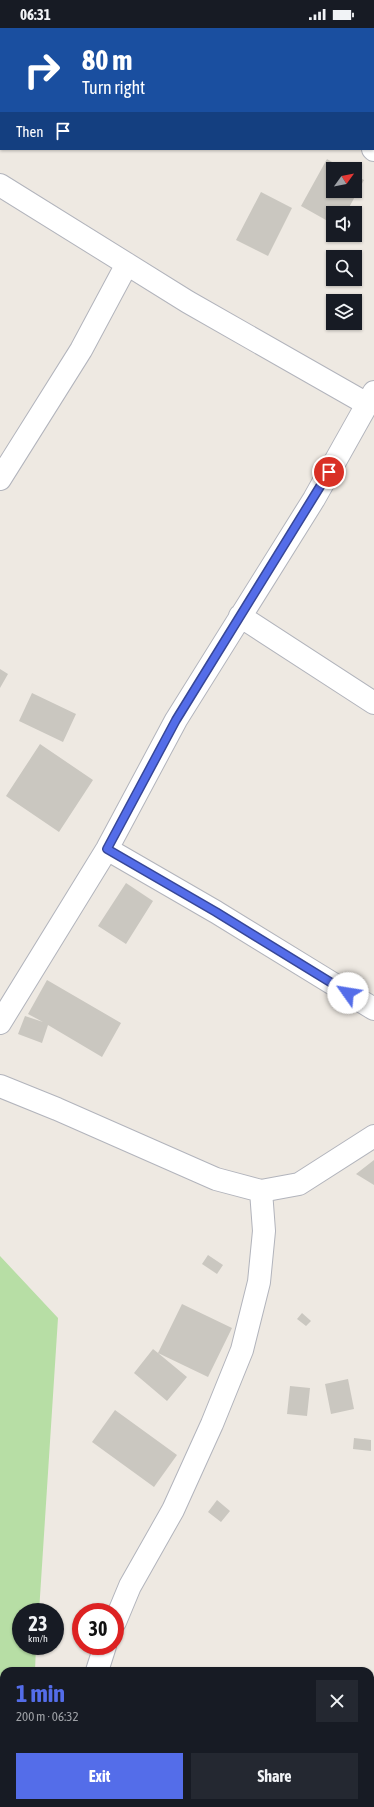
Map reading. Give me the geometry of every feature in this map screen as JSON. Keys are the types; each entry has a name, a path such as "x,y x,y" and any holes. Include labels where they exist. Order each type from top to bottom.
{"street":[{"path":"0,185 188,302 371,398 314,499 176,720 107,849 0,1023"},
{"path":"0,479 81,350 128,264"},
{"path":"240,616 374,703"},
{"path":"107,849 216,912 374,1009"},
{"path":"0,1086 64,1112 216,1179 260,1190 299,1184 374,1136"},
{"path":"123,1603 130,1586 173,1510 212,1424 242,1350 259,1282 264,1231 260,1190"},
{"path":"98,1667 102,1655"}],"green space":[{"path":"0,1256 58,1318 40,1603 12,1603 12,1655 36,1655 35,1667 0,1667"}],"building":[{"path":"327,159 332,162 326,162 326,198 354,198 350,206 326,206 326,220 301,206"},
{"path":"261,192 292,208 268,256 236,240"},
{"path":"0,669 8,674 0,688"},
{"path":"32,693 76,714 63,742 19,721"},
{"path":"40,744 93,780 59,832 6,796"},
{"path":"126,883 153,901 126,944 98,926"},
{"path":"47,980 121,1023 102,1057 48,1025 42,1043 18,1034 25,1016 43,1022 28,1014"},
{"path":"374,1160 374,1185 356,1174"},
{"path":"208,1255 223,1265 217,1274 202,1264"},
{"path":"182,1304 232,1328 208,1377 158,1353"},
{"path":"302,1313 311,1321 306,1326 297,1319"},
{"path":"153,1349 187,1377 167,1401 134,1373"},
{"path":"348,1379 354,1409 331,1414 325,1384"},
{"path":"290,1386 310,1388 307,1416 287,1414"},
{"path":"115,1410 177,1455 154,1487 92,1442"},
{"path":"354,1438 371,1440 371,1451 353,1449"},
{"path":"217,1500 230,1511 221,1522 208,1512"}],"route":[{"path":"329,472 314,499 176,720 107,849 216,912 348,993"}]}
